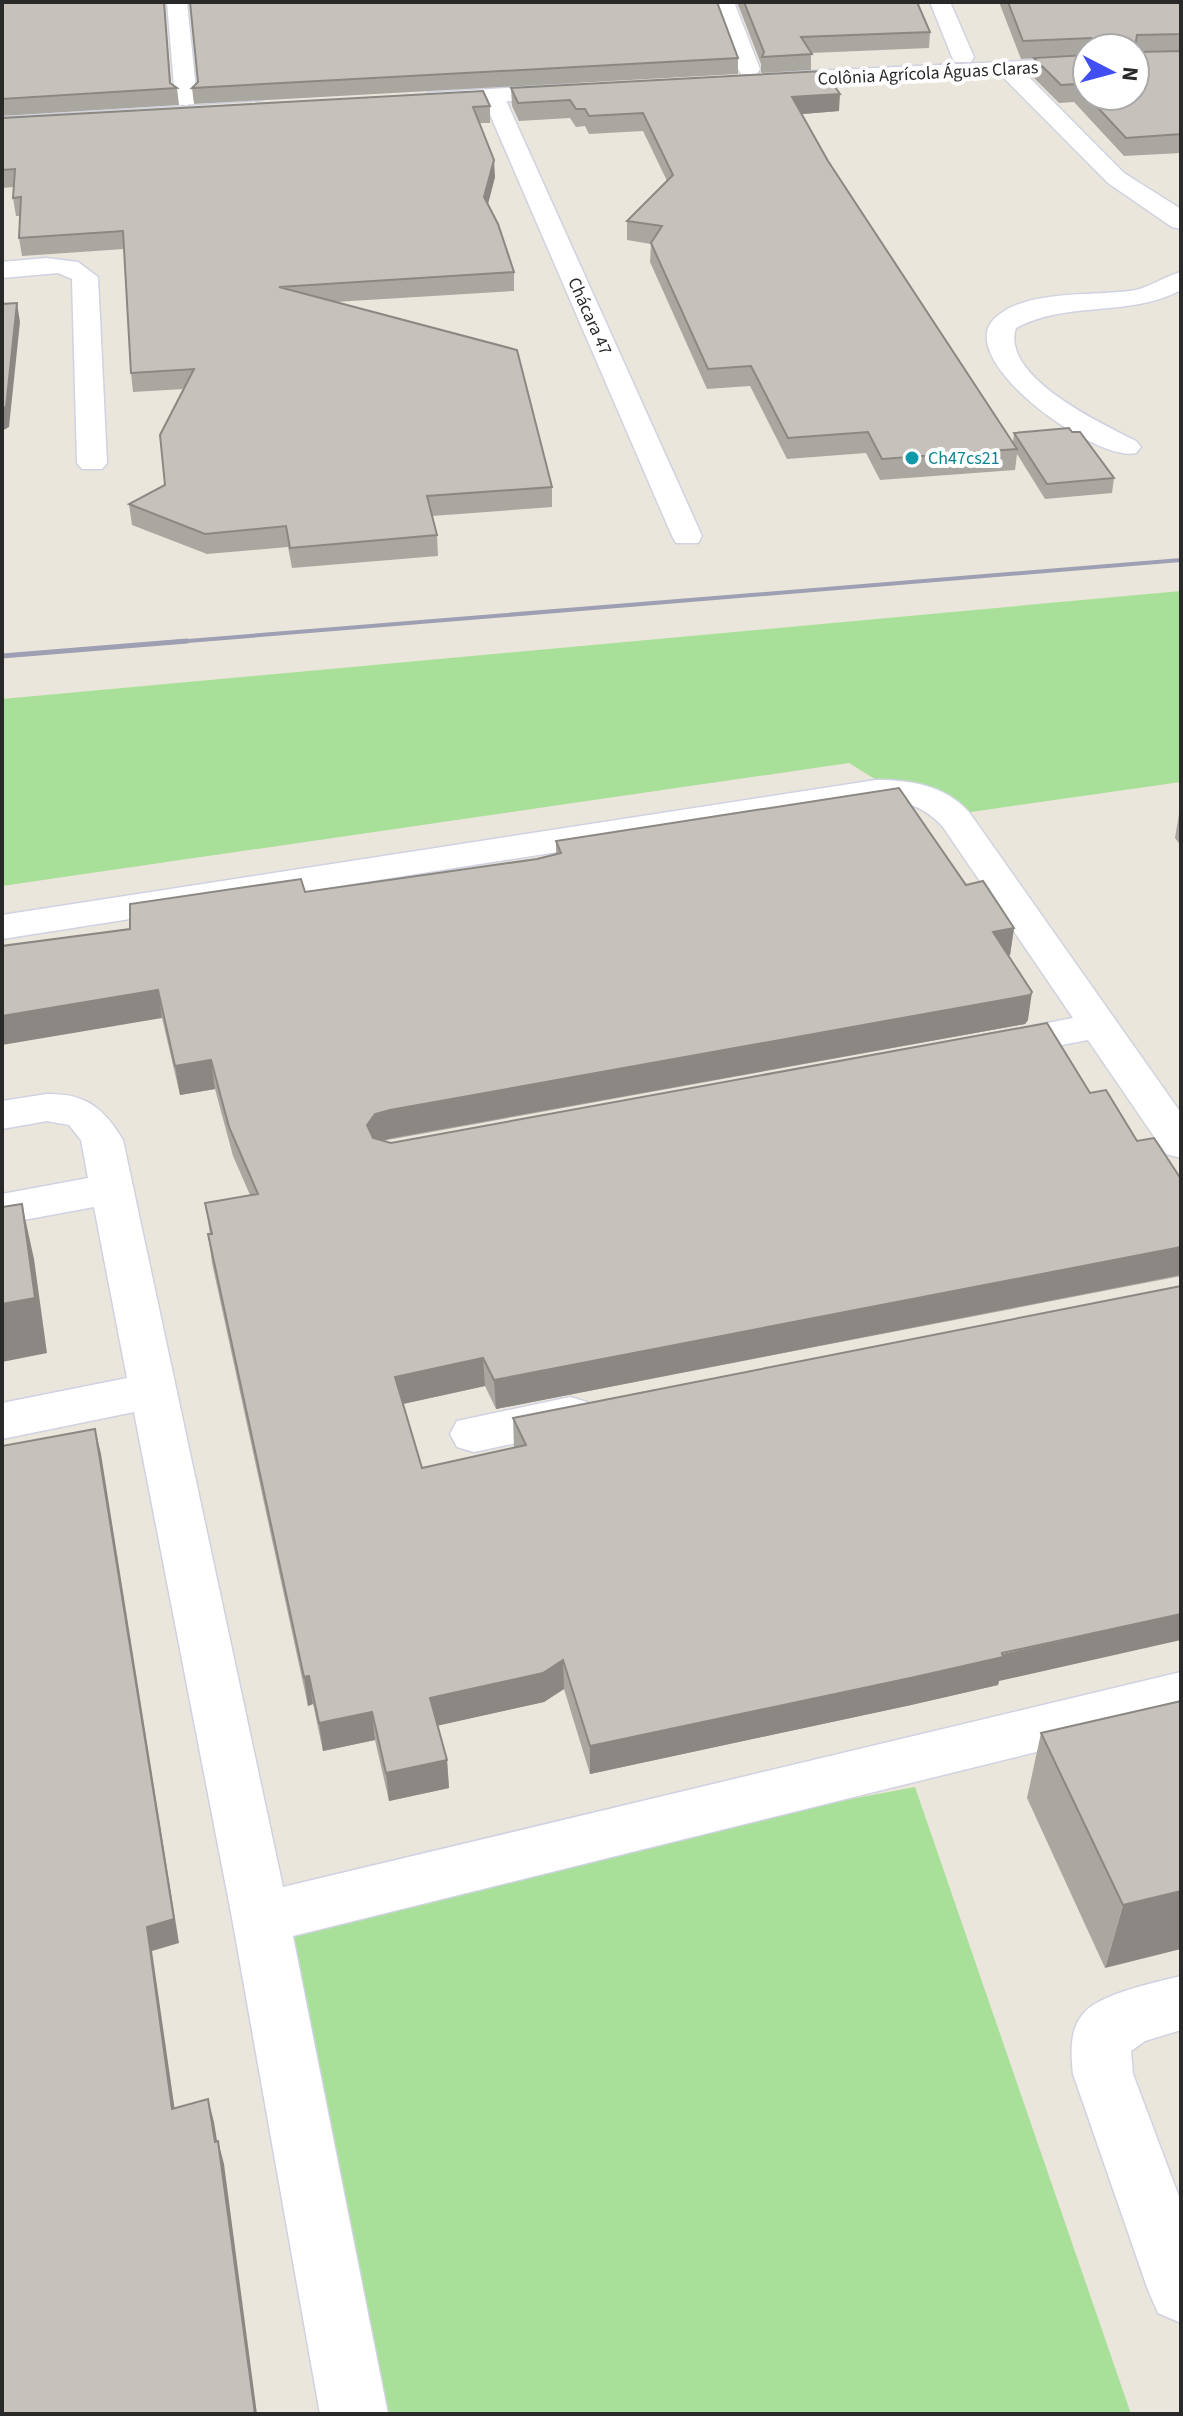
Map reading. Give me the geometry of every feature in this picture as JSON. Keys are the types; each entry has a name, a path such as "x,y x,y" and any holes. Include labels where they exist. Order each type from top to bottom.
{"street":[{"path":"177,2 186,99"},
{"name":"Colônia Agrícola Águas Claras","path":"724,2 735,74 901,68 1071,53"},
{"path":"940,2 964,64"},
{"name":"Colônia Agrícola Águas Claras","path":"964,64 1008,69 1071,65"},
{"path":"1008,69 1116,178 1165,208 1181,222"},
{"path":"398,102 493,96 596,83 418,85"},
{"name":"Chácara 47","path":"493,96 687,536"},
{"path":"2,109 186,99 275,101 2,125"},
{"path":"2,270 67,266 79,269 85,277 92,463"},
{"path":"1126,447 1044,402 1012,366 1000,336 1004,324 1034,307 1131,298 1154,293 1181,280"},
{"path":"2,927 900,790 917,792 947,809 1181,1144"},
{"path":"957,1052 1097,1026"},
{"path":"2,1115 52,1106 75,1109 94,1121 102,1140 261,1918 354,2414"},
{"path":"2,1209 114,1188"},
{"path":"2,1421 155,1390"},
{"path":"474,1434 613,1406"},
{"path":"261,1918 1181,1694"},
{"path":"1181,2003 1130,2017 1114,2025 1104,2033 1101,2051 1103,2074 1181,2290"}],"green space":[{"path":"1181,591 1181,782 936,817 849,763 2,886 2,699"},
{"path":"915,1787 1131,2414 340,2414 262,1910"}],"building":[{"path":"2,2 164,2 170,83 177,88 2,99"},
{"path":"190,2 717,2 738,58 192,88 198,82"},
{"path":"744,2 917,2 930,32 801,37 812,54 762,57 764,52"},
{"path":"1008,2 1181,2 1181,34 1071,32 1071,39 1023,41"},
{"path":"1181,51 1181,134 1126,138 1102,112 1151,112 1151,52"},
{"path":"1071,56 1071,84 1061,85 1034,58"},
{"path":"824,71 840,94 792,97 828,161 1017,449 882,459 868,432 788,438 751,366 708,369 651,243 662,226 627,221 673,175 643,113 589,116 585,109 576,109 570,100 518,103 511,88"},
{"path":"483,91 490,106 473,107 494,160 484,197 498,224 514,272 279,287 517,350 552,487 427,496 437,535 290,548 286,526 205,534 129,504 165,485 160,435 194,369 131,373 123,231 19,238 21,197 13,198 15,169 2,170 2,118"},
{"path":"17,303 6,407 2,409 2,304"},
{"path":"1069,428 1072,432 1080,432 1114,478 1047,484 1014,433"},
{"path":"899,788 966,885 983,881 1014,928 993,932 1032,992 1030,995 390,1110 375,1114 367,1125 373,1138 391,1143 1047,1023 1090,1093 1106,1090 1137,1141 1154,1138 1181,1179 1181,1247 494,1380 483,1358 395,1377 422,1468 526,1445 513,1418 1181,1286 1181,1614 1002,1653 1003,1657 915,1677 590,1746 563,1660 543,1673 430,1698 447,1760 386,1773 372,1712 319,1723 309,1676 304,1677 208,1234 212,1234 205,1203 258,1194 229,1127 211,1060 175,1066 158,990 2,1016 2,946 130,929 130,904 301,879 305,892 537,859 561,853 556,841"},
{"path":"22,1204 35,1298 2,1304 2,1207"},
{"path":"95,1429 174,1919 147,1927 172,2109 208,2099 215,2142 218,2141 255,2414 2,2414 2,1446"},
{"path":"1181,1701 1181,1891 1123,1905 1041,1733"}],"railway":[{"path":"163,643 1181,560"},
{"path":"2,656 187,641"}],"place":[{"name":"Ch47cs21","path":"912,458"}]}
